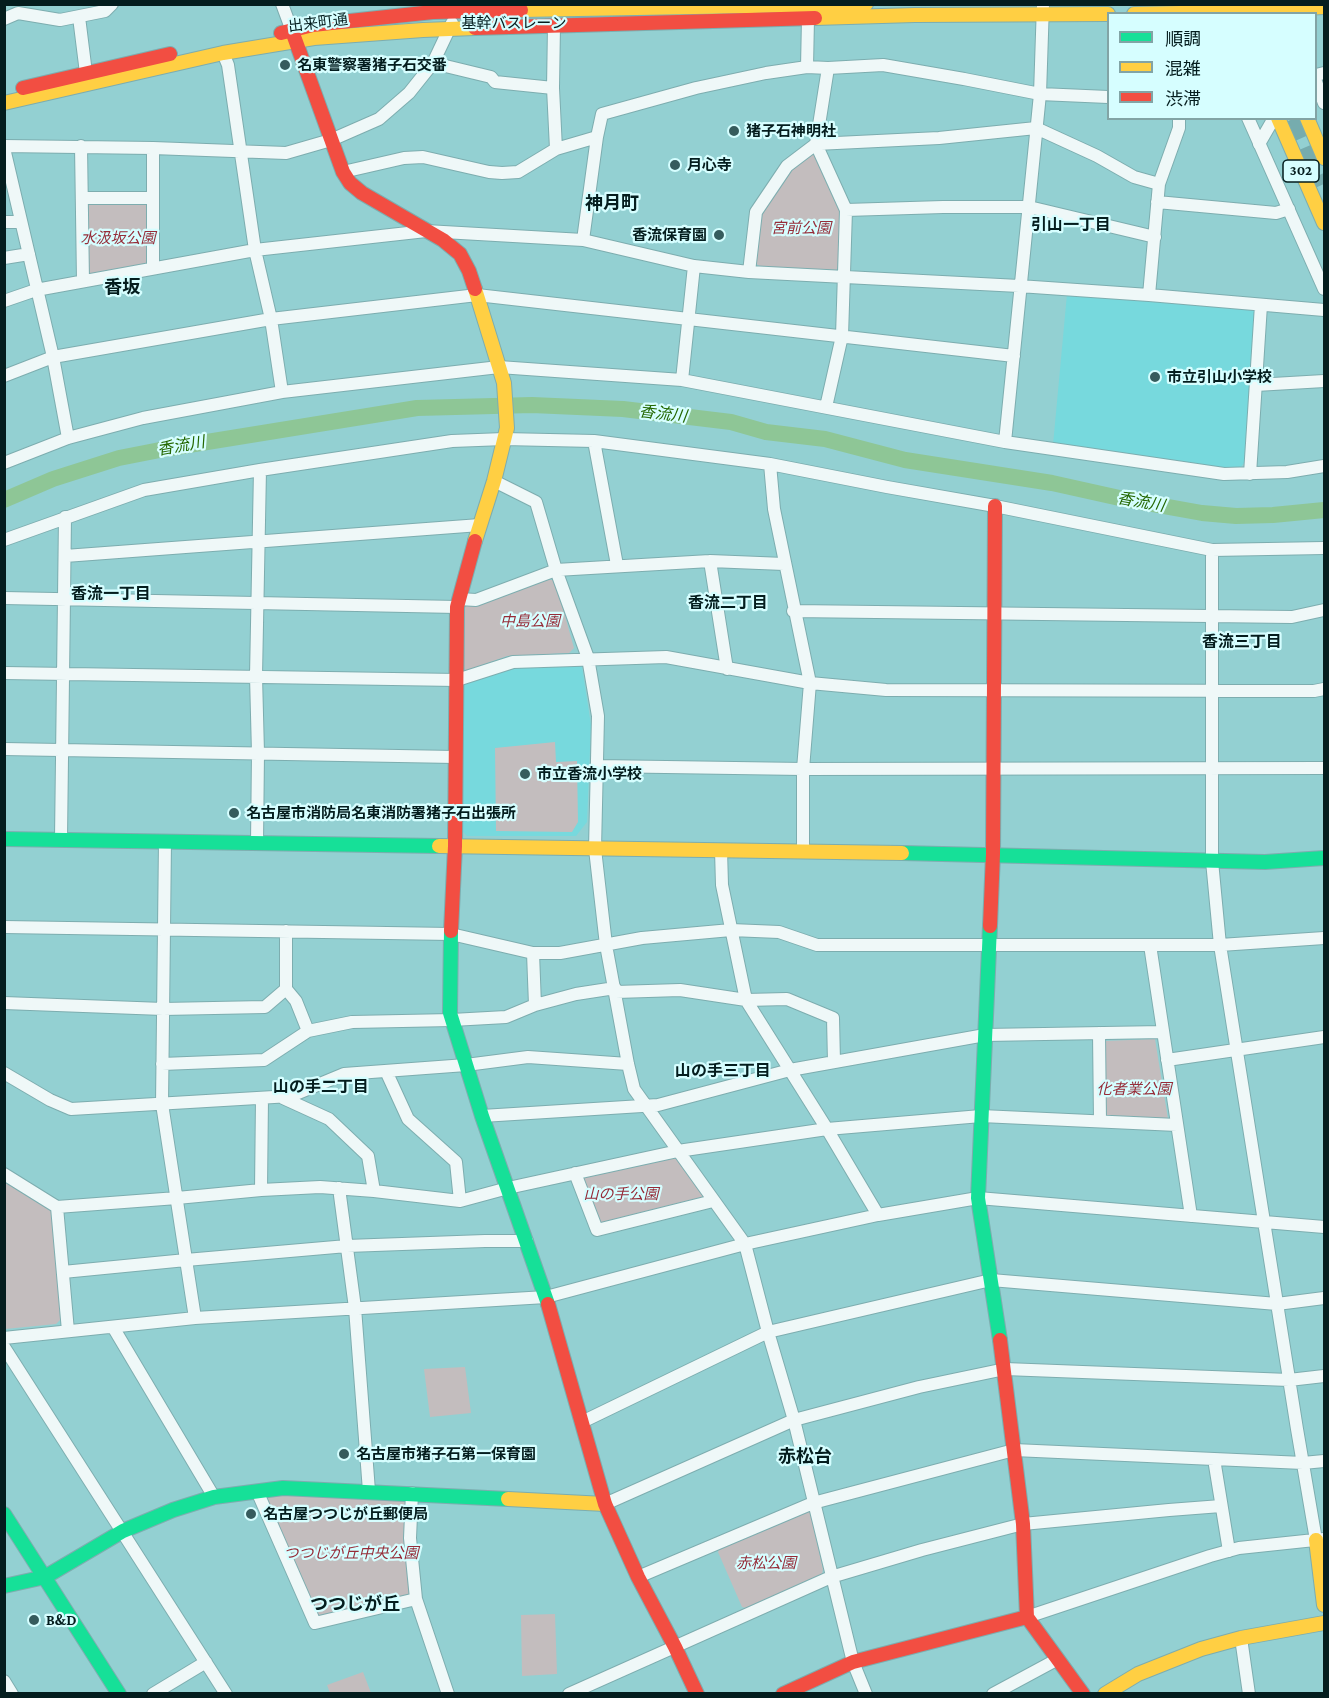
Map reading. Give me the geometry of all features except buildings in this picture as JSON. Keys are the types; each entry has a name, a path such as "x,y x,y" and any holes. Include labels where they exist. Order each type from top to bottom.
{"main road":[{"name":"出来町通","path":"4,92 222,43 294,36 314,38 423,30 453,18 481,12 627,7 866,4"},
{"path":"1181,12 1324,7"},
{"name":"出来町通","path":"4,103 223,54 294,36 313,25 414,14 554,26 1043,10 1107,14"},
{"path":"294,36 343,172 350,183 362,193 443,240 460,254 470,271 504,383 507,424 504,439 458,603 450,1013 482,1116 546,1297 605,1504 638,1577 697,1694"},
{"name":"302","path":"1277,120 1324,223"},
{"name":"302","path":"1308,120 1324,158"},
{"path":"1316,139 1324,153"},
{"path":"995,506 993,854 978,1198 1005,1369 1023,1524 1027,1617 1083,1694"},
{"path":"4,839 993,854 1264,862 1324,858"},
{"path":"4,1586 45,1577 123,1532 173,1510 214,1497 257,1491 284,1488 369,1491 605,1504"},
{"path":"4,1514 119,1694"},
{"path":"1320,1539 1324,1605"},
{"path":"783,1694 853,1662 1027,1617"},
{"path":"1105,1694 1138,1674 1201,1649 1241,1638 1324,1623"}],"street":[{"path":"4,19 18,13 60,20 105,11 112,4"},
{"path":"282,4 294,36"},
{"path":"1005,442 1040,94 1043,10"},
{"path":"79,16 86,73"},
{"path":"68,438 53,357 21,222 7,175 4,147 153,147 286,153 331,140 379,119 409,93 434,63 453,18"},
{"name":"基幹バスレーン","path":"453,18 466,21 518,20 606,24"},
{"path":"807,67 808,19"},
{"path":"554,26 556,149"},
{"path":"223,54 228,65 255,250 271,319 282,392"},
{"path":"434,63 491,77 495,82 554,88"},
{"path":"583,240 602,114 696,88 807,67 883,65 1040,94 1107,97"},
{"path":"826,407 842,336 846,210 816,144 828,68"},
{"path":"1149,295 1159,184 1179,128 1179,120"},
{"path":"1249,120 1324,289"},
{"path":"1260,144 1275,120"},
{"path":"749,272 756,213 787,166 816,144 939,138 1036,129 1096,156 1134,177 1159,184"},
{"path":"343,172 404,158 423,158 502,173 518,172 556,149 597,137"},
{"path":"81,146 83,281"},
{"path":"153,147 153,267"},
{"path":"82,198 153,198"},
{"path":"1157,202 1276,213 1289,209"},
{"path":"846,210 1029,207 1155,237"},
{"path":"4,222 21,222"},
{"path":"4,301 36,290 255,250 426,231 583,240 694,266 749,272 1019,286 1324,310"},
{"path":"4,258 29,254"},
{"path":"682,380 694,266"},
{"path":"4,376 53,357 271,319 477,295 1014,356"},
{"path":"1250,474 1261,305"},
{"path":"4,463 68,438 143,418 282,392 498,367 682,380 1005,442 1224,474 1287,472 1324,466"},
{"path":"1256,385 1324,381"},
{"path":"4,540 144,490 452,441 504,439 594,441 770,464 1212,550 1324,548"},
{"path":"594,441 616,566"},
{"path":"770,464 774,509 784,564 810,683 803,769 803,851"},
{"path":"257,843 256,676 260,470"},
{"path":"494,481 536,502 556,570 588,658 598,716 595,849 606,945 634,1089 745,1245 794,1420 853,1662 866,1694"},
{"path":"61,840 65,517"},
{"path":"65,556 480,525"},
{"path":"1027,1617 1239,1548 1320,1539 1303,1463 1289,1380 1220,945 1212,861 1212,550"},
{"path":"4,598 257,603 458,603 476,600 556,570 710,561 784,564"},
{"path":"710,561 727,669"},
{"path":"794,611 1292,617 1324,610"},
{"path":"4,673 457,680 513,662 666,657 810,683 886,690 1314,691 1324,688"},
{"path":"4,749 455,757"},
{"path":"597,766 803,769 1324,768"},
{"path":"165,841 162,1104 195,1318"},
{"path":"721,850 722,885 746,1000 878,1215"},
{"path":"4,927 451,934 533,953 560,953 642,938 731,930 779,932 817,945 1220,945 1324,938"},
{"path":"286,931 286,989 296,1001 308,1031"},
{"path":"1150,945 1191,1216"},
{"path":"533,953 535,1005"},
{"path":"4,1002 163,1009 265,1007 286,989"},
{"path":"162,1064 264,1060 308,1031 352,1022 506,1017 535,1005 576,994 615,990 680,990 746,1000 787,999 833,1018 834,1062"},
{"path":"482,1116 658,1105 790,1070 985,1035 1163,1032"},
{"path":"1099,1033 1100,1121"},
{"path":"1167,1060 1324,1037"},
{"path":"4,1073 50,1100 71,1109 291,1096 344,1074 466,1065 528,1057 628,1064"},
{"path":"386,1071 408,1119 456,1162 460,1201"},
{"path":"282,1097 329,1119 368,1156 374,1191"},
{"path":"261,1190 262,1098"},
{"path":"4,1173 57,1207 320,1187 460,1201 508,1188 678,1151 827,1129 981,1116 1177,1125"},
{"path":"575,1173 597,1230 713,1201"},
{"path":"339,1188 355,1308 369,1491"},
{"path":"4,1338 195,1318 546,1297 745,1245 878,1215 978,1198 1324,1227"},
{"path":"57,1207 68,1331"},
{"path":"63,1272 347,1246 486,1241 526,1242"},
{"path":"582,1422 768,1332 991,1280 1277,1304 1324,1298"},
{"path":"113,1326 214,1497"},
{"path":"4,1347 226,1694"},
{"path":"605,1504 794,1420 919,1387 1005,1369 1289,1380 1324,1376"},
{"path":"638,1577 813,1503 1014,1450 1303,1463 1324,1461"},
{"path":"1214,1459 1229,1551"},
{"path":"257,1491 315,1623 416,1599"},
{"path":"412,1493 410,1538 416,1599 448,1694"},
{"path":"569,1694 831,1577 922,1550 1023,1524 1221,1506"},
{"path":"1241,1638 1250,1694"},
{"path":"993,1694 1058,1659"},
{"path":"153,1694 206,1662"}],"shaded area":[{"name":"市立引山小学校","path":"1067,294 1255,309 1244,463 1239,469 1219,469 1053,445"},
{"name":"市立香流小学校","path":"576,663 582,667 591,725 587,822 576,836 467,836 461,830 464,682 517,665"}],"green space":[{"name":"宮前公園","path":"811,155 816,155 842,211 840,266 836,270 761,267 755,263 762,213 789,171"},
{"name":"水汲坂公園","path":"88,203 148,203 149,259 145,264 91,274 87,270"},
{"name":"中島公園","path":"545,580 555,580 574,648 569,653 507,656 466,671 462,665 461,605"},
{"path":"555,742 556,762 577,761 578,822 572,832 496,831 495,748"},
{"name":"化者業公園","path":"1155,1039 1168,1119 1106,1116 1104,1041"},
{"name":"山の手公園","path":"668,1156 676,1159 703,1193 702,1200 600,1225 582,1178 584,1175"},
{"path":"5,1178 52,1210 61,1319 56,1324 5,1329"},
{"path":"465,1367 471,1413 430,1417 424,1369"},
{"name":"つつじが丘中央公園","path":"257,1491 412,1493 416,1599 315,1623"},
{"name":"赤松公園","path":"805,1510 810,1512 823,1569 822,1575 746,1608 742,1607 718,1552 720,1547"},
{"path":"555,1614 557,1674 522,1676 521,1615"},
{"path":"363,1672 371,1693 330,1693 327,1685"}],"waterway":[{"name":"香流川","path":"4,500 53,479 119,458 170,448 417,408 532,405 623,409 731,422 766,432 825,439 905,460 1052,483 1202,513 1236,516 1324,510"}],"tunnel":[{"path":"1296,120 1324,184"}],"traffic: fast":[{"path":"4,839 439,846"},
{"path":"902,853 1265,862 1324,858"},
{"path":"990,926 978,1198 1000,1340"},
{"path":"451,931 450,1013 482,1116 548,1304"},
{"path":"4,1586 45,1577 123,1531 173,1510 214,1497 283,1488 508,1499"},
{"path":"4,1514 119,1694"}],"traffic: slow":[{"path":"521,10 866,4"},
{"path":"1229,12 1324,7"},
{"path":"815,18 1107,14"},
{"path":"4,103 223,53 314,38 475,28"},
{"path":"1279,120 1324,223"},
{"path":"1308,120 1324,158"},
{"path":"475,289 504,383 507,428 494,481 475,541"},
{"path":"439,846 902,853"},
{"path":"508,1499 605,1504"},
{"path":"1316,1540 1324,1605"},
{"path":"1105,1694 1138,1674 1201,1649 1241,1638 1324,1623"}],"traffic: jam":[{"path":"281,33 313,25 433,12 521,10"},
{"path":"475,28 815,18"},
{"path":"292,31 343,172 350,183 362,193 443,240 460,254 475,289"},
{"path":"23,88 170,54"},
{"path":"990,926 993,854 995,506"},
{"path":"451,931 455,846 457,607 475,541"},
{"path":"548,1304 605,1504 638,1577 697,1694"},
{"path":"1000,1340 1023,1524 1027,1617 1083,1694"},
{"path":"783,1694 853,1662 1027,1617"}],"place":[{"name":"名東警察署猪子石交番","path":"285,65"},
{"name":"猪子石神明社","path":"734,131"},
{"name":"月心寺","path":"675,165"},
{"name":"香流保育園","path":"719,235"},
{"name":"市立引山小学校","path":"1155,377"},
{"name":"市立香流小学校","path":"525,774"},
{"name":"名古屋市消防局名東消防署猪子石出張所","path":"234,813"},
{"name":"名古屋市猪子石第一保育園","path":"344,1454"},
{"name":"名古屋つつじが丘郵便局","path":"251,1514"},
{"name":"B&D","path":"34,1620"}],"district":[{"name":"神月町","path":"612,203"},
{"name":"引山一丁目","path":"1071,225"},
{"name":"香坂","path":"122,287"},
{"name":"香流一丁目","path":"111,594"},
{"name":"香流二丁目","path":"728,603"},
{"name":"香流三丁目","path":"1242,642"},
{"name":"山の手三丁目","path":"723,1071"},
{"name":"山の手二丁目","path":"321,1087"},
{"name":"赤松台","path":"805,1456"},
{"name":"つつじが丘","path":"355,1604"}]}
